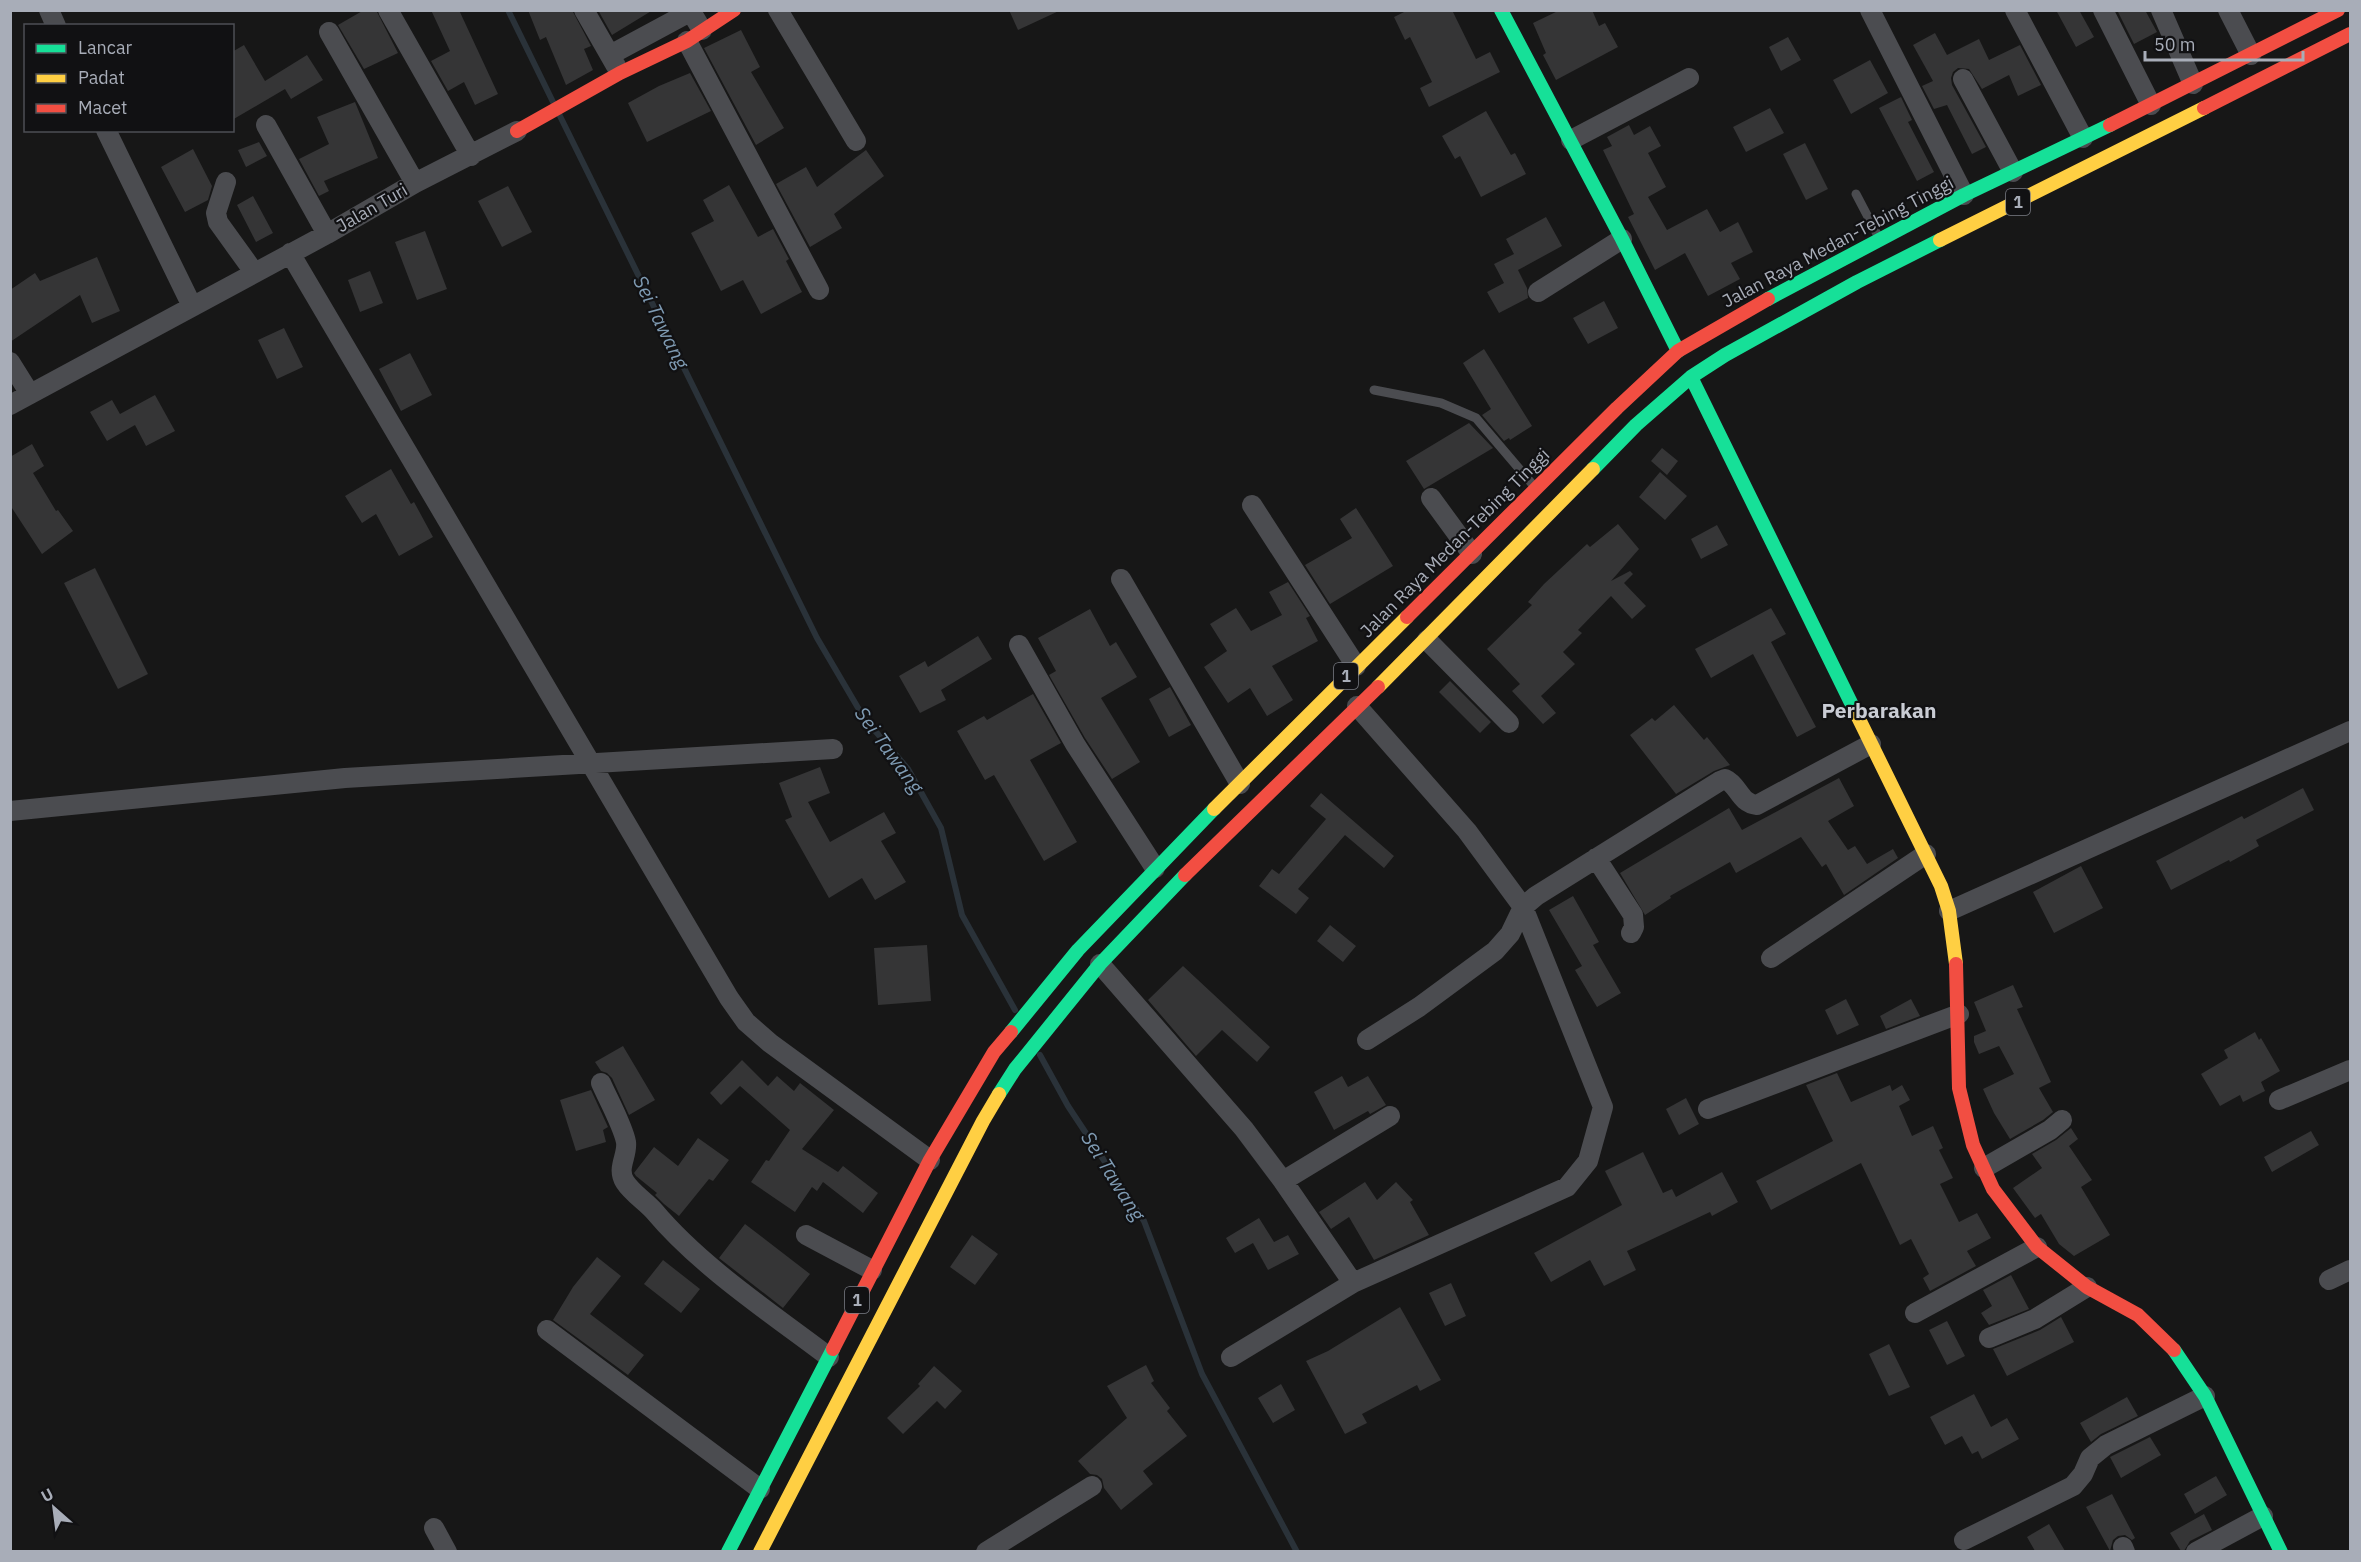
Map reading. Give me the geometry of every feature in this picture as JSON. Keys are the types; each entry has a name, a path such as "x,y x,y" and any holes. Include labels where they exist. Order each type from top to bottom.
{"main road":[{"name":"Jalan Turi","path":"517,131 564,103 694,35 734,10"},
{"path":"1501,10 1571,140 1678,351"},
{"name":"Jalan Raya Medan-Tebing Tinggi","path":"728,1551 930,1160 994,1052 1078,950 1155,868 1617,408 1678,351 1728,321 1964,195 2251,55 2325,14"},
{"name":"1","path":"765,1549 983,1121 1015,1070 1047,1028 1100,964 1171,889 1376,687 1427,640 1636,425 1691,377 1725,355 1857,282 2350,34"},
{"path":"1691,377 1941,886 1949,911 1957,976 1959,1088 1973,1145 1994,1189 2037,1247 2087,1287 2126,1307 2170,1344 2205,1396 2281,1551"},
{"path":"1356,666 1376,687"}],"street":[{"path":"49,10 55,24"},
{"path":"388,10 471,156"},
{"path":"584,10 620,74"},
{"path":"778,10 856,141"},
{"path":"1870,10 1964,195"},
{"path":"2015,10 2083,138"},
{"path":"2103,10 2151,105"},
{"path":"2161,10 2193,84"},
{"path":"2228,10 2251,55"},
{"path":"610,55 688,13 693,15 694,35 819,290"},
{"path":"329,32 416,183"},
{"path":"1571,140 1689,78"},
{"path":"1963,79 2013,172"},
{"path":"266,125 327,234"},
{"name":"Jalan Turi","path":"10,405 327,234 416,183 517,131"},
{"path":"107,132 192,306"},
{"path":"226,182 216,213 218,222 254,272"},
{"path":"1538,292 1622,239"},
{"path":"290,253 729,998 746,1022 770,1043 930,1160"},
{"path":"10,362 30,394"},
{"path":"1431,498 1472,554"},
{"path":"1252,505 1356,666"},
{"path":"1121,579 1240,784"},
{"path":"1427,640 1509,723"},
{"path":"1019,645 1075,744 1155,868"},
{"path":"1231,1357 1353,1283 1567,1187 1588,1161 1604,1107 1523,908 1467,831 1357,706"},
{"path":"1949,911 2350,731"},
{"path":"1367,1040 1495,951 1510,934 1523,908 1536,896 1725,779 1731,782 1740,796 1749,804 1757,805 1871,744"},
{"path":"10,810 345,778 833,748"},
{"path":"1771,958 1926,854"},
{"path":"1596,858 1633,915 1634,927 1631,933"},
{"path":"1100,964 1244,1129 1353,1283"},
{"path":"1708,1108 1959,1014"},
{"path":"2279,1100 2350,1070"},
{"path":"601,1083 626,1143 621,1172 626,1183 654,1211 663,1224 689,1247 750,1298 829,1357"},
{"path":"1283,1181 1390,1116"},
{"path":"1984,1168 2050,1130 2062,1120"},
{"path":"806,1235 872,1270"},
{"path":"1915,1313 2037,1247"},
{"path":"2329,1280 2350,1270"},
{"path":"1989,1338 2035,1319 2087,1287"},
{"path":"547,1330 760,1489"},
{"path":"1964,1540 2073,1486 2083,1474 2090,1458 2106,1444 2205,1396"},
{"path":"987,1551 1092,1486"},
{"path":"2196,1551 2263,1516"},
{"path":"434,1528 447,1551"}],"lane":[{"path":"1856,194 1880,239"},
{"path":"1374,390 1441,403 1476,418 1536,489"}],"building":[{"path":"364,10 376,10 398,53 364,69 338,25"},
{"path":"431,10 459,10 498,94 475,105 464,82 448,91 431,61 450,51"},
{"path":"528,10 572,10 591,46 584,49 593,70 566,85 546,37 540,40"},
{"path":"598,10 653,10 612,35"},
{"path":"1009,10 1061,10 1018,30"},
{"path":"1408,10 1452,10 1476,59 1490,52 1500,72 1429,107 1420,88 1432,82 1410,37 1405,40 1394,17"},
{"path":"1560,10 1592,10 1599,26 1605,23 1618,47 1556,80 1543,55 1546,53 1533,23"},
{"path":"2056,10 2079,10 2094,37 2076,47"},
{"path":"2117,10 2145,10 2157,32 2134,44"},
{"path":"741,30 760,67 751,72 784,128 756,145 704,48"},
{"path":"1935,33 1947,55 1979,39 1989,60 2020,45 2041,85 2018,96 2009,75 1982,89 1969,69 1958,68 1953,72 1952,85 1986,147 1972,154 1947,105 1934,109 1922,86 1933,81 1913,45"},
{"path":"1788,37 1801,60 1781,71 1769,47"},
{"path":"244,45 265,81 307,55 323,80 291,99 285,89 234,119 234,51"},
{"path":"1870,60 1888,93 1851,114 1833,80"},
{"path":"690,73 711,111 647,142 628,103 659,86"},
{"path":"1901,97 1912,120 1908,122 1934,172 1917,181 1879,108"},
{"path":"355,102 378,158 324,181 329,191 319,196 299,159 329,144 317,117"},
{"path":"1770,108 1784,133 1746,152 1733,127"},
{"path":"1486,111 1511,155 1515,153 1526,174 1481,197 1460,156 1455,159 1442,136"},
{"path":"1629,125 1634,135 1650,126 1661,146 1648,153 1666,187 1648,197 1667,230 1707,209 1720,232 1738,222 1753,252 1731,263 1740,279 1708,296 1685,253 1655,270 1628,217 1634,214 1603,150 1612,146 1607,137"},
{"path":"259,142 267,156 246,167 238,150"},
{"path":"1805,143 1828,189 1806,200 1783,154"},
{"path":"193,149 212,186 208,200 185,212 161,167"},
{"path":"866,150 884,176 834,214 842,228 810,247 776,184 806,167 817,187"},
{"path":"729,185 758,237 773,229 789,259 786,261 802,292 761,314 743,280 721,291 691,233 714,221 703,200"},
{"path":"508,186 532,232 502,247 478,201"},
{"path":"253,196 273,233 256,242 237,205"},
{"path":"1546,217 1562,246 1518,270 1527,288 1528,298 1499,313 1487,292 1504,283 1494,264 1514,254 1506,239"},
{"path":"425,231 447,289 417,300 395,242"},
{"path":"97,257 120,311 92,323 80,295 10,342 10,290 35,273 40,281"},
{"path":"370,271 383,303 360,312 348,280"},
{"path":"1604,301 1618,328 1588,344 1573,318"},
{"path":"284,328 303,367 277,379 258,340"},
{"path":"1484,349 1532,426 1510,440 1509,438 1504,441 1482,415 1491,409 1463,363"},
{"path":"410,353 432,395 401,411 379,369"},
{"path":"155,395 175,431 146,446 135,425 107,441 90,412 112,400 120,414"},
{"path":"1469,423 1493,448 1424,489 1406,461"},
{"path":"32,444 44,466 33,473 56,511 58,510 73,531 42,554 10,505 10,457"},
{"path":"1662,448 1678,461 1667,475 1651,461"},
{"path":"391,469 411,504 414,502 433,537 399,556 376,514 362,523 345,496"},
{"path":"1660,472 1687,496 1665,520 1639,497"},
{"path":"1356,508 1393,566 1330,604 1305,565 1352,538 1340,519"},
{"path":"1618,524 1639,549 1611,581 1630,571 1633,574 1624,583 1646,606 1632,619 1611,596 1578,630 1582,633 1563,652 1575,664 1541,696 1556,713 1543,724 1512,691 1520,684 1487,649 1532,605 1528,602 1544,584 1587,544 1590,547"},
{"path":"1717,525 1728,545 1701,559 1691,539"},
{"path":"95,568 148,674 118,689 64,583"},
{"path":"1288,582 1310,616 1306,618 1318,641 1272,666 1293,700 1267,716 1250,688 1228,703 1204,667 1227,651 1210,624 1236,608 1251,631 1282,615 1269,592"},
{"path":"1771,608 1786,634 1771,642 1816,727 1797,737 1753,654 1711,678 1695,649"},
{"path":"1090,609 1110,646 1116,642 1137,677 1101,698 1140,762 1112,779 1085,738 1049,675 1056,671 1038,638"},
{"path":"978,636 992,659 941,690 946,700 920,713 899,676 925,661 928,667"},
{"path":"1450,681 1491,722 1480,733 1439,692"},
{"path":"1170,687 1191,725 1169,737 1149,699"},
{"path":"1033,694 1061,743 1030,760 1077,842 1044,861 994,775 985,780 957,731 984,716 987,720"},
{"path":"1674,705 1704,740 1707,737 1730,765 1714,771 1676,794 1630,735 1652,718 1655,721"},
{"path":"820,767 830,793 808,802 830,842 884,812 896,833 881,841 906,882 875,900 862,878 829,898 785,820 792,817 779,783"},
{"path":"1839,778 1854,806 1828,821 1848,850 1855,846 1867,864 1893,849 1898,858 1844,895 1826,864 1822,867 1801,837 1736,873 1730,862 1670,896 1671,898 1645,915 1620,873 1729,808 1742,830"},
{"path":"2303,788 2314,810 2256,840 2259,846 2171,890 2156,861 2242,816 2244,819"},
{"path":"1321,793 1394,856 1384,868 1345,835 1298,889 1309,898 1296,914 1259,886 1272,869 1279,874 1326,819 1310,806"},
{"path":"2081,866 2103,908 2054,933 2033,892"},
{"path":"1573,896 1599,942 1593,945 1621,993 1597,1007 1575,970 1582,966 1549,910"},
{"path":"1330,925 1356,946 1343,962 1317,941"},
{"path":"927,945 931,1001 878,1005 874,948"},
{"path":"1183,966 1270,1047 1257,1062 1222,1030 1196,1056 1148,1000"},
{"path":"2013,985 2023,1007 2017,1009 2051,1082 2039,1088 2053,1112 2010,1139 1983,1089 2014,1074 1999,1046 1979,1054 1974,1036 1986,1031 1974,1002"},
{"path":"1846,999 1859,1025 1837,1035 1825,1010"},
{"path":"1911,999 1920,1016 1886,1029 1880,1016"},
{"path":"2255,1032 2259,1040 2261,1038 2280,1071 2261,1082 2265,1091 2243,1102 2240,1095 2220,1106 2201,1074 2228,1058 2224,1050"},
{"path":"623,1046 655,1100 629,1115 612,1078 601,1071 595,1062"},
{"path":"742,1060 768,1086 777,1076 794,1091 800,1083 834,1110 802,1149 838,1172 843,1166 878,1193 863,1213 823,1182 817,1191 812,1187 795,1212 751,1182 766,1160 769,1161 790,1130 740,1086 721,1105 710,1093"},
{"path":"1837,1073 1851,1102 1890,1085 1892,1091 1902,1085 1910,1100 1899,1106 1912,1136 1933,1126 1943,1148 1939,1150 1953,1178 1940,1184 1959,1222 1977,1213 1991,1238 1967,1251 1976,1266 1930,1291 1923,1278 1929,1274 1911,1239 1900,1245 1861,1163 1771,1210 1756,1181 1833,1141 1806,1085"},
{"path":"1342,1076 1348,1087 1368,1076 1386,1105 1370,1114 1368,1111 1334,1130 1314,1092"},
{"path":"591,1090 608,1127 603,1130 606,1142 576,1151 560,1100"},
{"path":"1686,1098 1699,1124 1679,1135 1666,1109"},
{"path":"2071,1128 2078,1139 2069,1146 2092,1180 2081,1187 2110,1235 2074,1256 2059,1244 2041,1214 2035,1218 2013,1188 2042,1168 2032,1154"},
{"path":"2311,1131 2319,1145 2272,1172 2264,1157"},
{"path":"698,1138 729,1160 713,1181 709,1179 679,1216 634,1173 654,1147 678,1166"},
{"path":"1643,1152 1663,1193 1672,1189 1676,1197 1722,1172 1738,1202 1712,1216 1710,1212 1627,1251 1636,1270 1604,1286 1590,1260 1551,1282 1534,1253 1622,1205 1605,1171"},
{"path":"1365,1182 1377,1200 1396,1182 1413,1200 1410,1202 1429,1235 1374,1260 1349,1217 1331,1229 1319,1212"},
{"path":"1259,1218 1274,1242 1288,1235 1299,1254 1268,1270 1253,1243 1235,1253 1226,1238"},
{"path":"745,1224 810,1274 783,1308 719,1258"},
{"path":"972,1235 998,1254 975,1285 950,1267"},
{"path":"597,1257 621,1276 590,1314 644,1355 628,1375 553,1320 573,1287"},
{"path":"663,1260 700,1289 681,1313 644,1284"},
{"path":"2011,1275 2029,1309 1989,1325 1981,1313 1992,1306 1983,1290"},
{"path":"1451,1283 1466,1316 1445,1326 1429,1293"},
{"path":"1400,1307 1441,1380 1420,1391 1417,1385 1362,1414 1367,1423 1345,1434 1306,1361 1328,1351"},
{"path":"2061,1317 2074,1342 2007,1376 1993,1349 2040,1330"},
{"path":"1947,1321 1965,1356 1947,1365 1929,1330"},
{"path":"1889,1344 1910,1387 1889,1396 1869,1354"},
{"path":"1146,1365 1154,1381 1151,1383 1170,1408 1167,1411 1187,1436 1143,1471 1153,1484 1121,1510 1104,1488 1102,1479 1090,1474 1078,1461 1127,1418 1107,1386"},
{"path":"934,1366 962,1391 945,1409 937,1401 903,1434 887,1418 920,1386 918,1384"},
{"path":"1281,1384 1295,1410 1273,1423 1258,1398"},
{"path":"1974,1394 1991,1427 2007,1418 2019,1439 1982,1459 1978,1451 1972,1454 1962,1436 1945,1445 1930,1417"},
{"path":"2127,1397 2138,1416 2101,1434 2091,1442 2080,1423"},
{"path":"2150,1437 2161,1455 2121,1478 2110,1457"},
{"path":"2216,1476 2227,1495 2195,1514 2184,1494"},
{"path":"2112,1494 2135,1538 2132,1540 2125,1535 2118,1536 2113,1540 2110,1551 2086,1507"},
{"path":"2204,1514 2212,1530 2190,1541 2184,1551 2181,1551 2170,1533"},
{"path":"2049,1524 2065,1551 2035,1551 2027,1537"}],"waterway":[{"name":"Sei Tawang","path":"508,10 553,102"},
{"name":"Sei Tawang","path":"559,114 817,638 864,718 908,769 941,828 962,915 1015,1010"},
{"name":"Sei Tawang","path":"1040,1055 1068,1106 1144,1221 1202,1374 1297,1552"}],"traffic: fast":[{"path":"1501,10 1622,239 1678,351"},
{"path":"1768,299 1964,195 2110,125"},
{"path":"1593,469 1636,425 1691,377 1725,355 1857,282 1940,240"},
{"path":"1691,377 1857,715"},
{"path":"1011,1032 1078,950 1214,809"},
{"path":"999,1094 1015,1069 1100,964 1185,875"},
{"path":"728,1552 833,1349"},
{"path":"2174,1350 2205,1396 2281,1552"}],"traffic: slow":[{"path":"1940,240 2204,108"},
{"path":"1378,687 1593,469"},
{"path":"1214,809 1407,617"},
{"path":"1857,715 1941,886 1949,911 1956,964"},
{"path":"760,1552 999,1094"}],"traffic: jam":[{"path":"517,131 620,73 687,41 734,10"},
{"path":"2110,125 2338,10"},
{"path":"2204,108 2350,34"},
{"path":"1407,617 1617,408 1678,351 1768,299"},
{"path":"1185,875 1378,687"},
{"path":"1956,964 1959,1088 1973,1145 1993,1189 2037,1247 2087,1287 2138,1315 2174,1350"},
{"path":"833,1349 930,1160 994,1052 1011,1032"}],"district":[{"name":"Perbarakan","path":"1879,711"}]}
